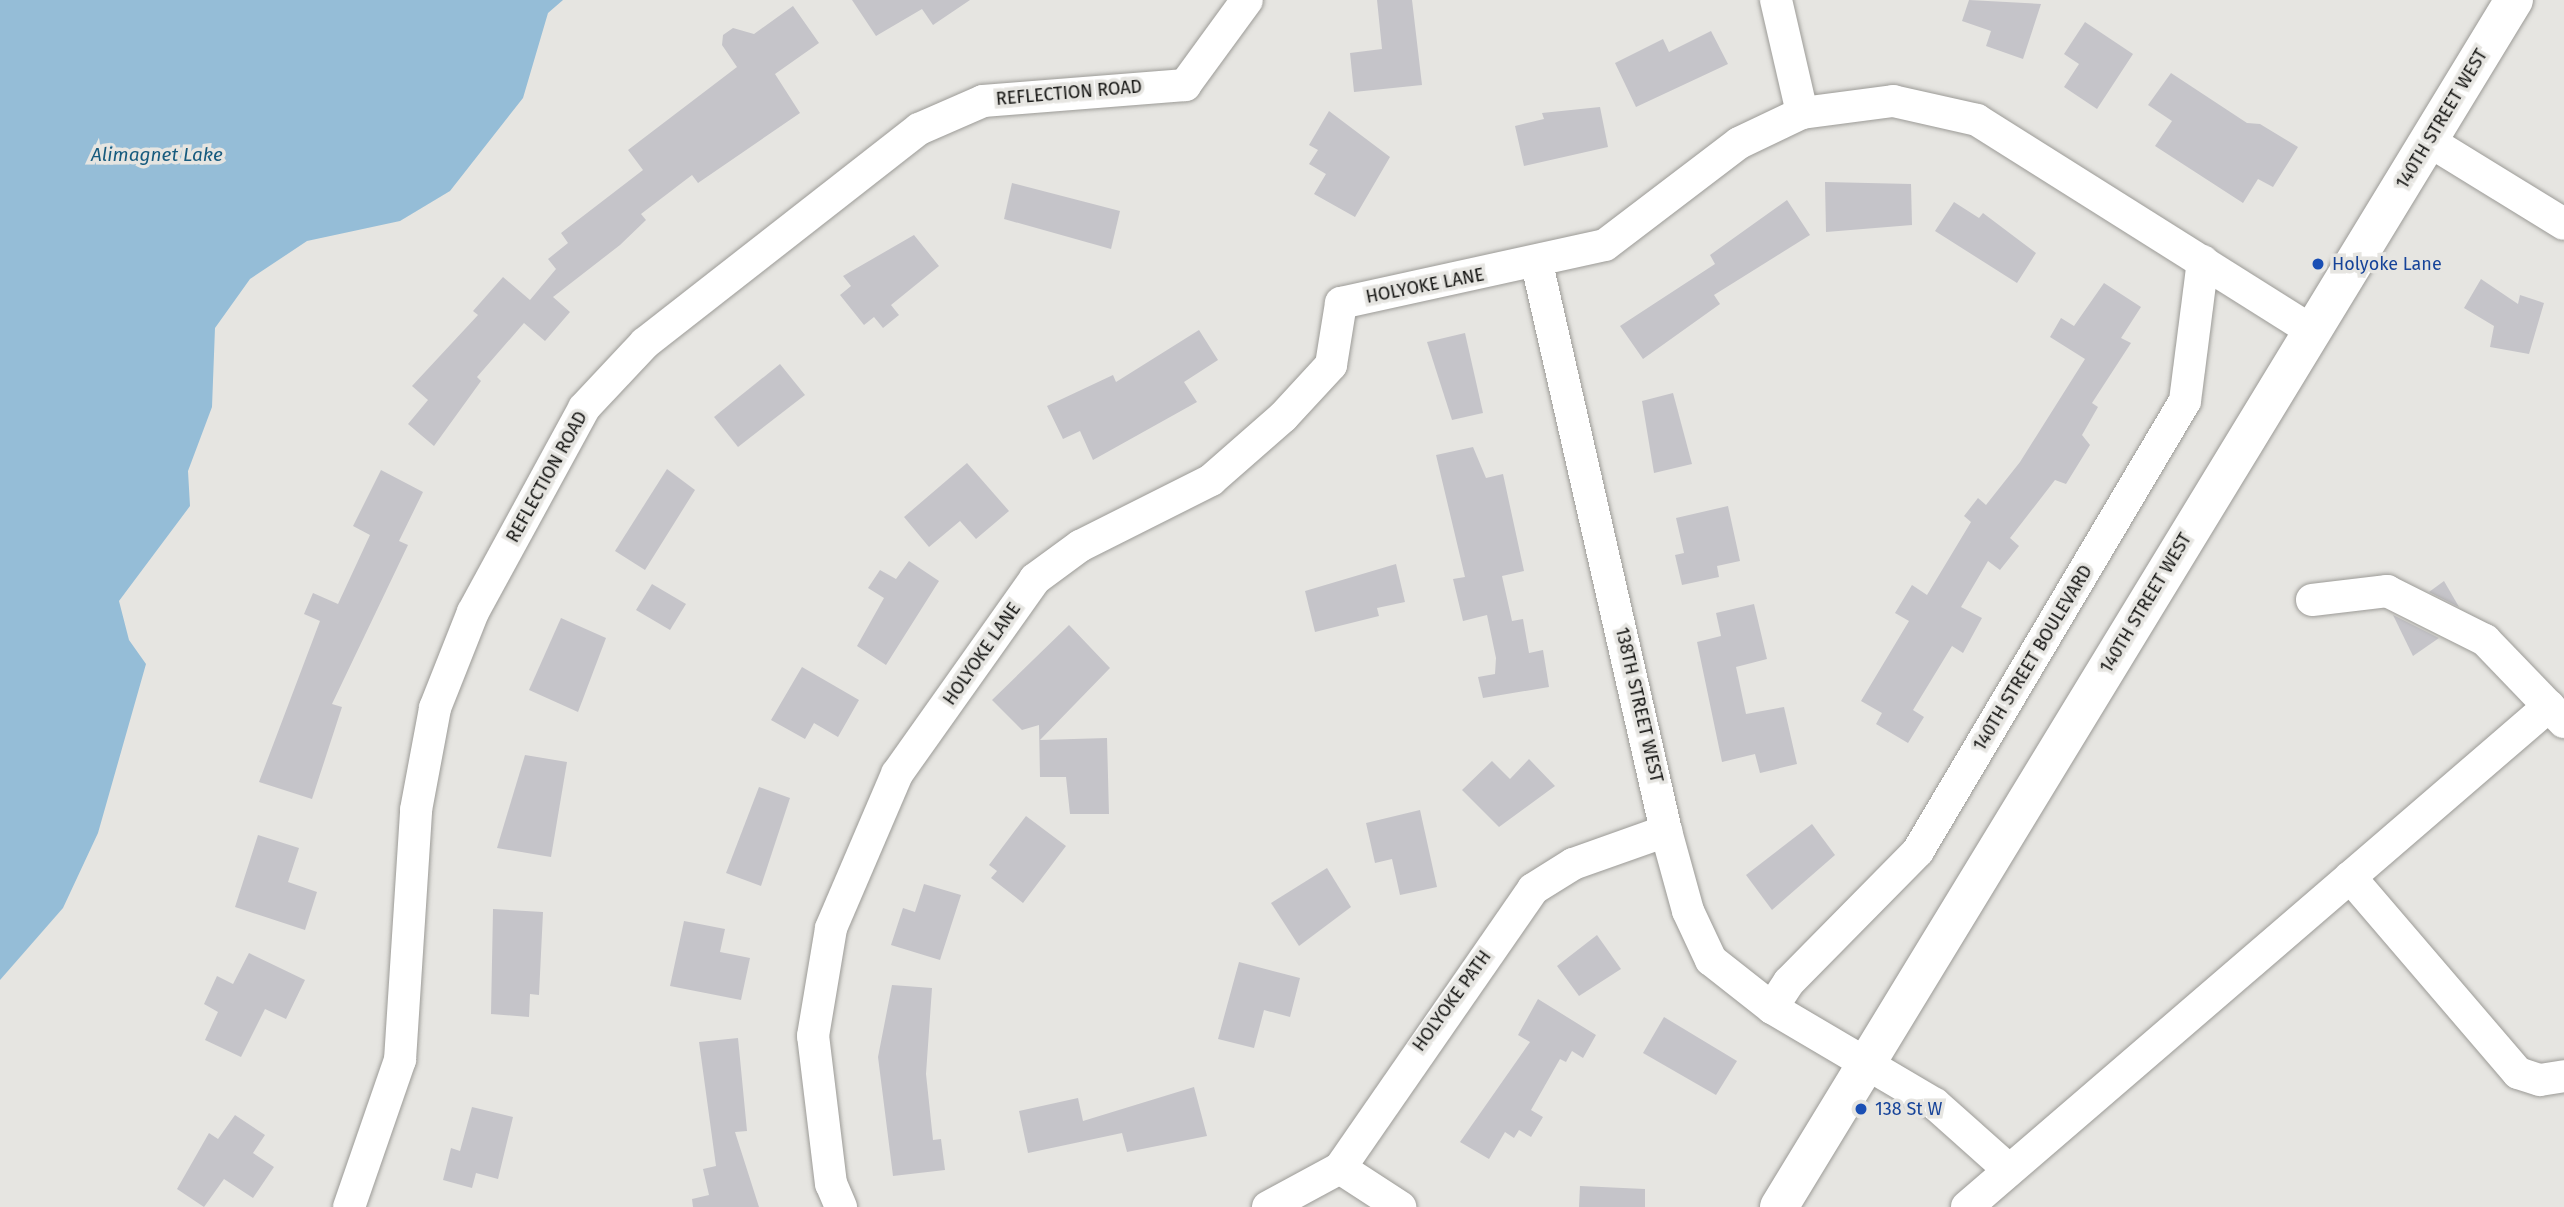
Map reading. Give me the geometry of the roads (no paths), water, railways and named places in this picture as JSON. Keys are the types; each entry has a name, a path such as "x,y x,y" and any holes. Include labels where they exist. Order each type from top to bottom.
{"street":[{"name":"REFLECTION ROAD","path":"349,1207 400,1060 416,810 435,708 473,612 584,408 645,343 919,129 983,101 1185,85 1247,0"},
{"path":"1776,0 1802,113"},
{"name":"140TH STREET WEST","path":"1779,1207 2514,0"},
{"name":"HOLYOKE LANE","path":"841,1207 831,1184 813,1036 831,928 897,774 1035,579 1080,546 1211,480 1283,417 1331,365 1341,303 1537,264 1605,244 1739,143 1802,113 1893,101 1977,120 2312,331"},
{"path":"2429,141 2564,224"},
{"name":"140TH STREET BOULEVARD","path":"1772,1008 1789,982 1918,851 2185,401 2203,261"},
{"name":"138TH STREET WEST","path":"1537,264 1666,831 1688,911 1711,960 1772,1008 1935,1104 2009,1170"},
{"path":"1967,1207 2350,877 2556,714 2485,639 2387,591 2312,600"},
{"name":"HOLYOKE PATH","path":"1268,1207 1340,1168 1533,889 1573,864 1666,831"},
{"path":"2350,877 2518,1073 2540,1080 2564,1076"},
{"path":"1340,1168 1400,1207"}],"water":[{"name":"Alimagnet Lake","path":"0,0 563,0 548,13 523,98 450,191 400,221 307,241 250,279 215,328 212,407 188,471 190,506 119,601 129,640 146,664 98,833 63,908 0,980"}],"place":[{"name":"Holyoke Lane","path":"2318,264"},
{"name":"138 St W","path":"1861,1109"}]}
